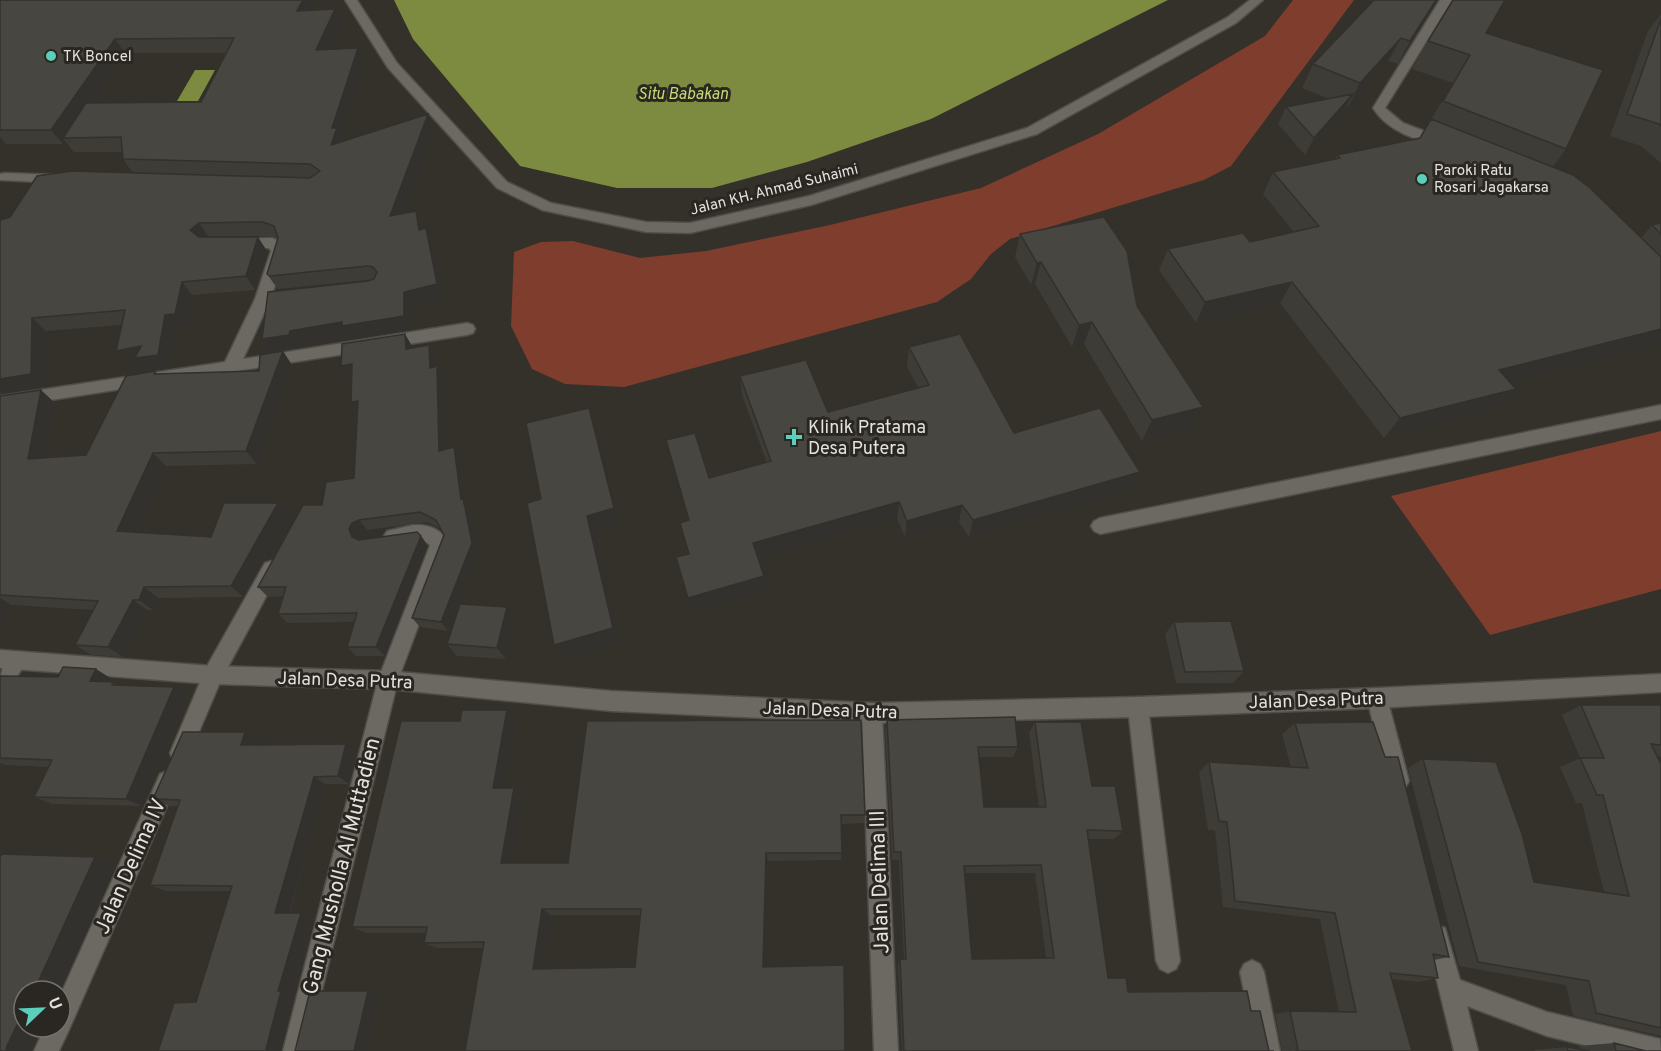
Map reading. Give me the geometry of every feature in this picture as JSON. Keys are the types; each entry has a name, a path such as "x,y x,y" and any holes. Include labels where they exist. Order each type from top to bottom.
{"street":[{"name":"Jalan KH. Ahmad Suhaimi","path":"351,0 392,65 502,185 547,207 646,227 690,228 811,200 1032,131 1232,20 1257,0"},
{"path":"1446,0 1379,108 1383,116 1395,124 1462,150"},
{"path":"2,181 74,179"},
{"path":"220,244 272,243 278,246 269,299 231,367"},
{"path":"0,402 467,329"},
{"path":"1100,526 1661,412"},
{"name":"Gang Musholla Al Muttadien","path":"295,1051 387,681 440,544 435,537 426,532 379,538"},
{"name":"Jalan Delima IV","path":"72,995 213,675 278,557"},
{"path":"0,686 8,660"},
{"name":"Jalan Desa Putra","path":"8,660 213,675 387,681 610,701 872,713 1138,707 1377,698 1661,683"},
{"path":"1377,698 1403,803"},
{"path":"1138,707 1168,961"},
{"name":"Jalan Delima III","path":"872,713 886,1051"},
{"path":"1432,919 1466,1051"},
{"path":"1252,972 1268,1051"},
{"path":"1450,988 1547,1024 1660,1051"}],"shaded area":[{"path":"1293,0 1354,0 1231,166 1204,180 1010,239 991,254 971,279 937,302 624,387 565,384 532,369 511,326 514,252 541,242 573,241 640,258 706,251 830,225 981,188 1098,134 1265,36"},
{"path":"1661,431 1661,589 1490,635 1391,496"}],"water":[{"name":"Situ Babakan","path":"394,0 1168,0 931,119 807,162 712,188 617,188 520,166 413,39"},
{"path":"195,70 215,70 198,101 177,101"}],"building":[{"path":"0,0 303,0 297,11 335,9 316,50 358,48 332,128 337,128 331,145 428,114 390,216 416,211 419,230 426,228 437,284 404,292 404,316 342,326 342,322 290,331 289,335 262,339 268,292 368,281 374,279 377,272 373,267 367,266 270,276 267,274 278,238 274,226 263,222 199,223 190,230 199,237 258,237 246,276 182,282 175,314 165,315 158,355 135,358 141,346 116,351 125,310 32,318 31,374 0,379 0,220 10,217 37,176 72,171 310,178 320,171 310,164 123,159 121,137 63,138 86,103 201,102 234,38 115,39 51,130 0,130"},
{"path":"1374,0 1436,0 1410,41 1401,38 1360,83 1313,64"},
{"path":"1453,0 1505,0 1486,33 1603,70 1566,149 1443,101 1470,55 1428,41"},
{"path":"1661,19 1661,126 1627,114"},
{"path":"1353,94 1314,138 1286,107"},
{"path":"1431,119 1573,175 1590,188 1661,257 1661,329 1499,370 1516,389 1400,418 1292,282 1205,302 1168,249 1243,233 1250,242 1319,226 1273,172 1340,158 1337,155 1420,138"},
{"path":"1104,217 1127,251 1137,306 1203,407 1152,420 1092,322 1079,325 1041,262 1037,263 1020,234"},
{"path":"1661,223 1661,234 1652,225"},
{"path":"405,334 406,349 429,345 430,368 437,366 439,451 454,447 461,499 463,498 472,543 441,622 412,618 444,535 436,520 420,512 359,520 352,523 349,529 352,537 359,540 417,532 421,536 376,647 347,647 357,613 278,614 286,587 258,587 303,505 322,505 326,482 354,478 358,401 351,402 352,364 341,366 342,344"},
{"path":"960,334 1014,433 1100,408 1140,472 973,520 962,505 907,521 899,502 753,543 764,576 688,598 676,557 689,554 680,523 689,520 666,440 695,433 709,478 771,461 740,376 806,360 828,412 929,385 909,347"},
{"path":"283,351 246,451 153,453 117,531 211,537 224,503 278,503 231,586 144,587 139,600 133,600 108,647 75,645 98,601 0,595 0,396 41,390 28,459 86,455 126,376 155,371 154,374 259,371 260,355"},
{"path":"589,408 614,508 587,516 613,628 554,645 527,503 541,499 526,423"},
{"path":"460,604 507,607 497,648 447,644"},
{"path":"1231,621 1244,671 1185,672 1174,622"},
{"path":"63,667 96,669 90,681 113,682 112,685 174,687 126,799 34,797 52,760 0,758 0,676 58,677"},
{"path":"1581,705 1661,705 1661,745 1651,744 1661,764 1661,1028 1596,1013 1589,981 1478,962 1423,759 1496,762 1522,834 1534,882 1629,896 1603,795 1597,795 1580,758 1604,758"},
{"path":"462,710 507,710 493,788 514,788 501,863 568,863 587,721 861,720 865,815 841,815 842,853 766,853 763,967 844,965 845,1051 465,1051 484,942 424,943 427,927 352,927 401,721 460,721","holes":["542,909 641,909 635,967 533,969"]},
{"path":"1015,717 1018,747 978,747 984,807 1046,807 1035,722 1081,722 1092,786 1115,786 1123,831 1087,830 1108,978 1126,978 1128,992 1247,991 1251,1011 1260,1011 1269,1051 904,1051 900,959 906,959 901,852 894,852 887,720","holes":["1041,865 1054,958 972,959 964,866"]},
{"path":"1373,722 1385,757 1398,757 1449,957 1433,954 1438,978 1390,973 1412,1051 1296,1051 1298,1049 1290,1011 1356,1012 1335,913 1235,901 1227,822 1219,821 1209,762 1308,768 1295,723"},
{"path":"183,732 245,732 241,745 346,744 338,776 314,777 275,913 301,913 278,991 281,991 266,1049 268,1051 158,1051 174,1003 196,1002 232,886 150,885 180,800 153,799"},
{"path":"2,854 95,857 39,979 12,979 12,1036 6,1048 7,1051 0,1051 0,857"},
{"path":"310,991 368,991 354,1051 295,1051"},
{"path":"1614,1043 1646,1051 1616,1051"},
{"path":"1567,1047 1590,1051 1568,1051"}],"place":[{"name":"TK Boncel","path":"51,56"},
{"name":"Paroki Ratu Rosari Jagakarsa","path":"1422,179"},
{"name":"Klinik Pratama Desa Putera","path":"794,437"}]}
